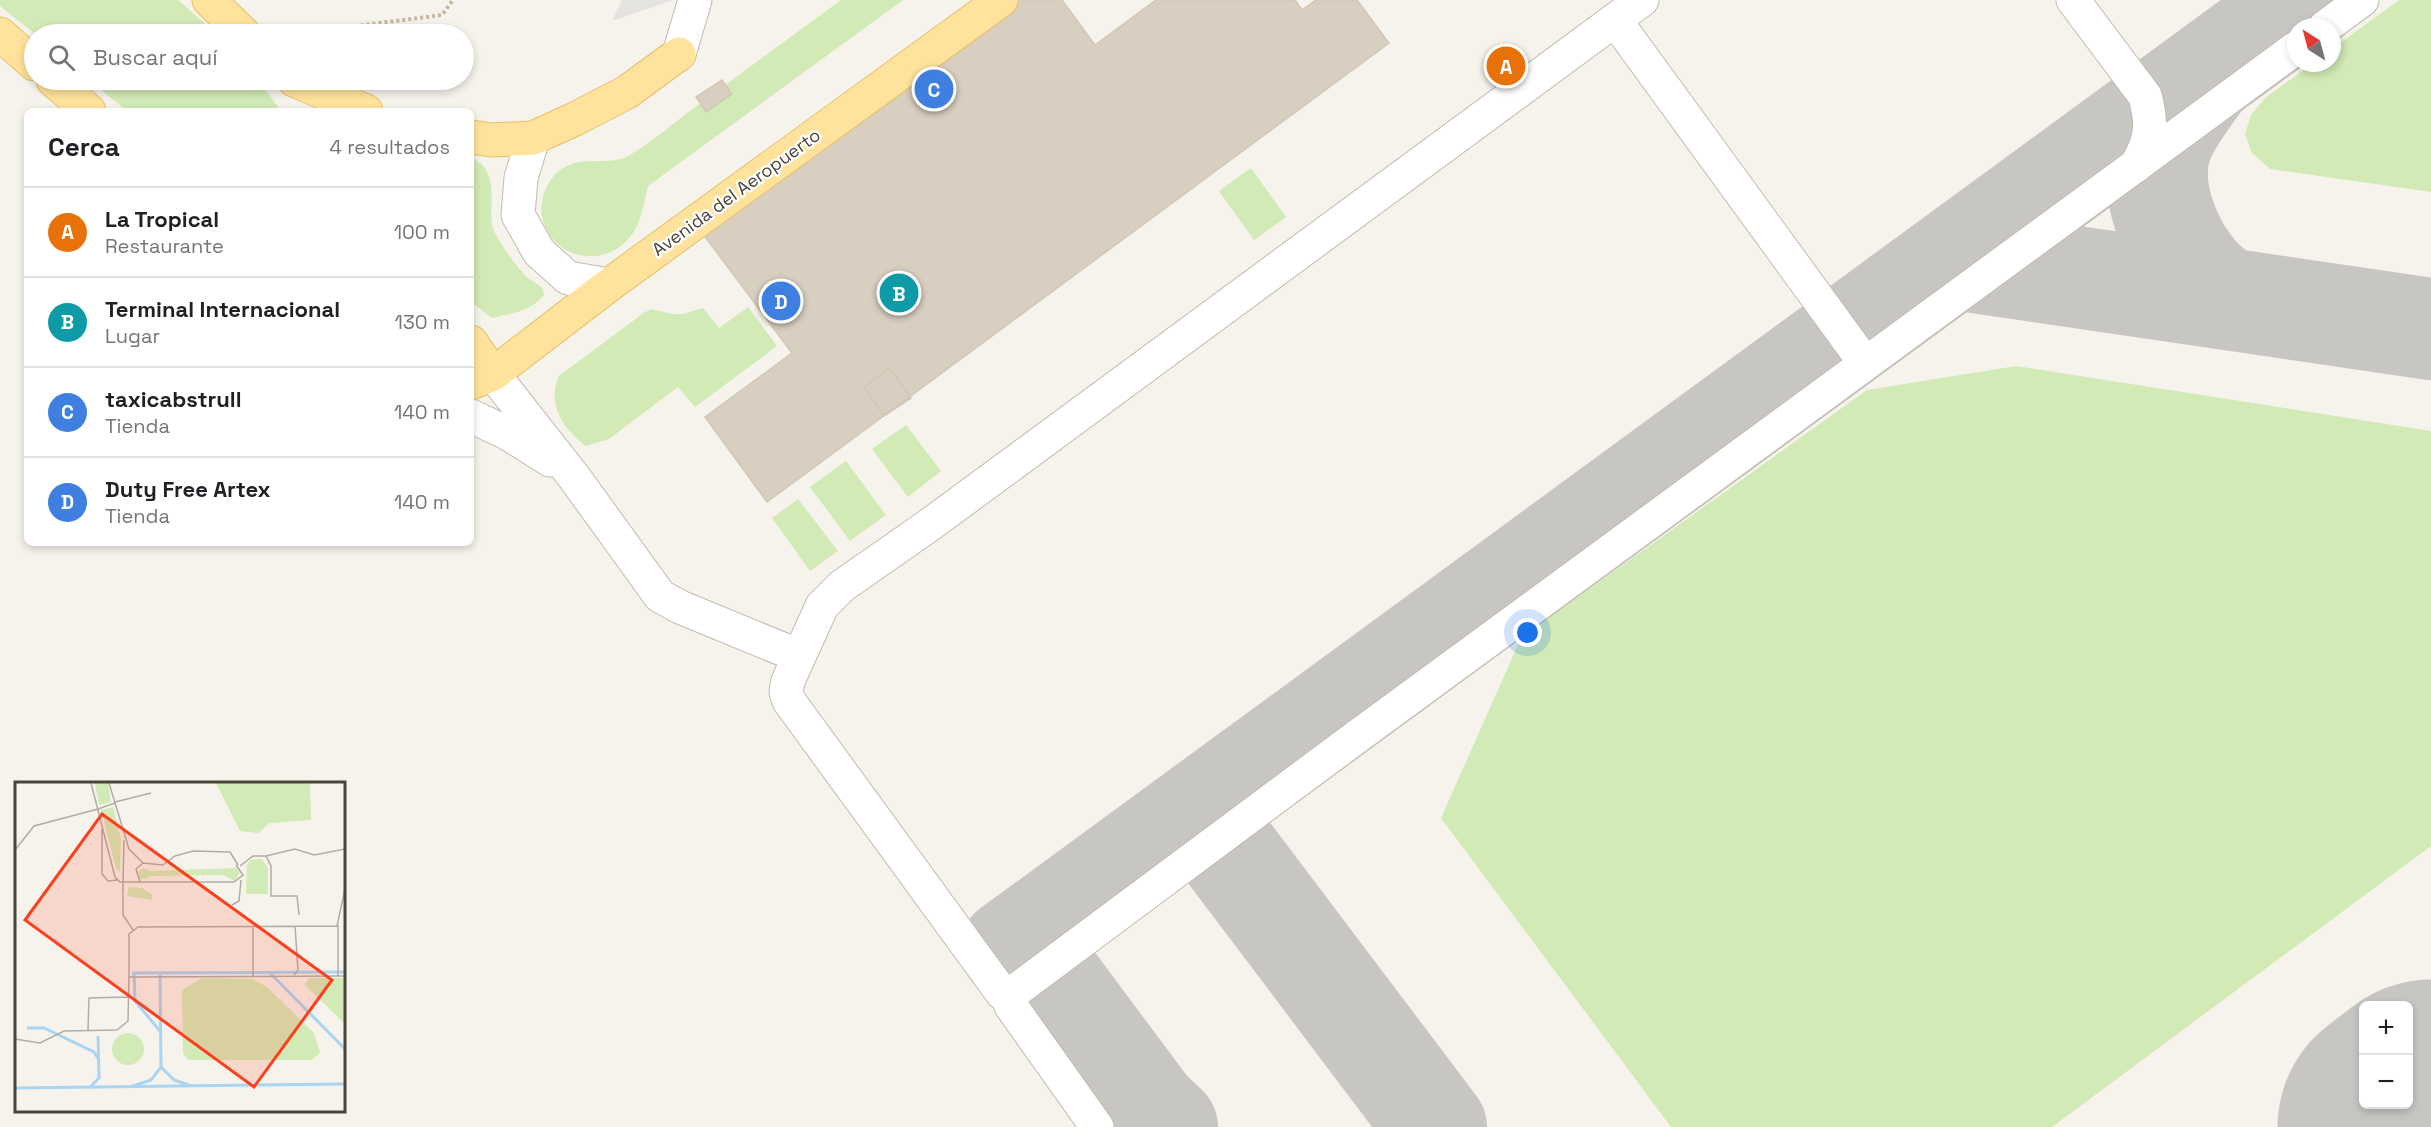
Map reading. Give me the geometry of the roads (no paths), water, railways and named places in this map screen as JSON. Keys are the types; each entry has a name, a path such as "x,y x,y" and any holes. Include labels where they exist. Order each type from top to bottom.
{"main road":[{"path":"209,0 234,24"},
{"name":"Avenida del Aeropuerto","path":"482,379 1001,0"},
{"path":"0,34 24,55"},
{"path":"474,137 492,140 533,138 575,120 627,92 678,54"},
{"path":"295,90 308,108"},
{"path":"317,90 359,108"},
{"path":"474,352 482,379"}],"street":[{"path":"678,54 695,0"},
{"path":"756,638 779,638 808,621 842,586 928,526 1642,0"},
{"path":"2073,0 2145,96 2150,115 2150,133 2146,149 2136,166"},
{"path":"2337,18 2362,0"},
{"path":"1615,20 1865,363"},
{"path":"756,638 777,659 786,692 794,710 1002,993 1011,994 1351,741 2287,55"},
{"path":"2145,96 2190,114 2211,111"},
{"path":"533,138 521,178 518,215 539,252 568,278 609,285"},
{"path":"482,379 574,477 660,596 680,607 799,656"},
{"path":"474,417 507,433 574,477"},
{"path":"786,692 788,681 822,606"},
{"path":"1011,994 1011,1006 1097,1127"}],"place":[{"name":"La Tropical","path":"1506,66"},
{"name":"taxicabstrull","path":"934,89"},
{"name":"Terminal Internacional","path":"899,293"},
{"name":"Duty Free Artex","path":"781,301"}]}
